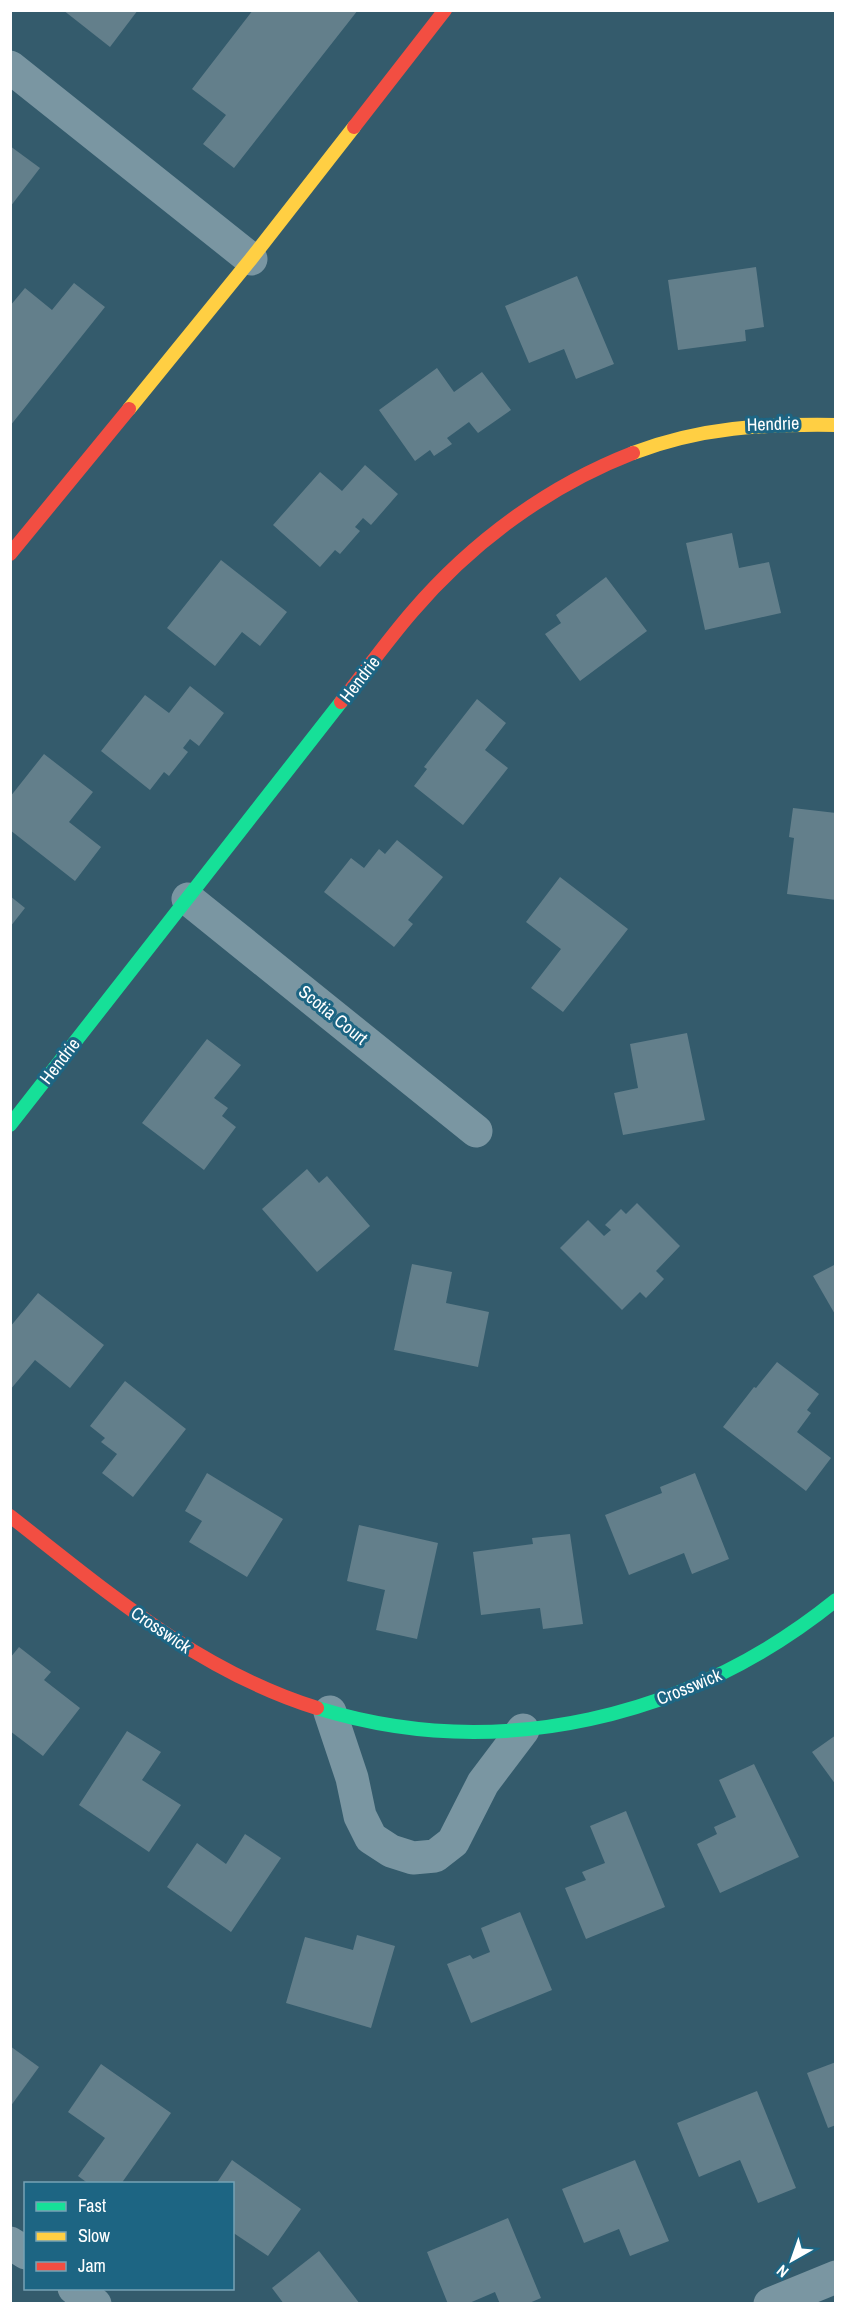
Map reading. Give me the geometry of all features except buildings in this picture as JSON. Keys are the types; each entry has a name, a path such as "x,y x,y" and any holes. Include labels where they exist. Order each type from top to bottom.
{"street":[{"path":"10,554 252,259 445,10"},
{"path":"10,67 252,259"},
{"name":"Hendrie","path":"10,1125 412,612 441,579 473,549 519,512 582,474 651,446 716,429 756,423 800,422 836,425"},
{"name":"Scotia Court","path":"188,899 476,1131"},
{"name":"Crosswick","path":"10,1516 144,1622 200,1657 267,1689 330,1712 376,1723 420,1729 523,1730 605,1717 659,1701 702,1684 743,1663 783,1640 836,1600"},
{"path":"330,1712 352,1778 360,1816 371,1838 391,1851 413,1858 435,1856 453,1842 483,1782 523,1730"},
{"path":"10,2242 24,2252"},
{"path":"770,2304 836,2277"},
{"path":"75,2290 95,2304"}],"traffic: fast":[{"path":"10,1125 341,702"},
{"path":"317,1708 385,1724 454,1731 522,1730 590,1719 655,1701 719,1675 779,1641 836,1600"}],"traffic: slow":[{"path":"129,409 251,259 354,127"},
{"path":"633,453 658,444 708,432 783,425 836,425"}],"traffic: jam":[{"path":"354,127 445,10"},
{"path":"10,554 129,409"},
{"path":"341,702 412,612 460,562 513,519 542,499 602,466 633,453"},
{"path":"10,1516 118,1600 193,1651 232,1673 317,1708"}]}
